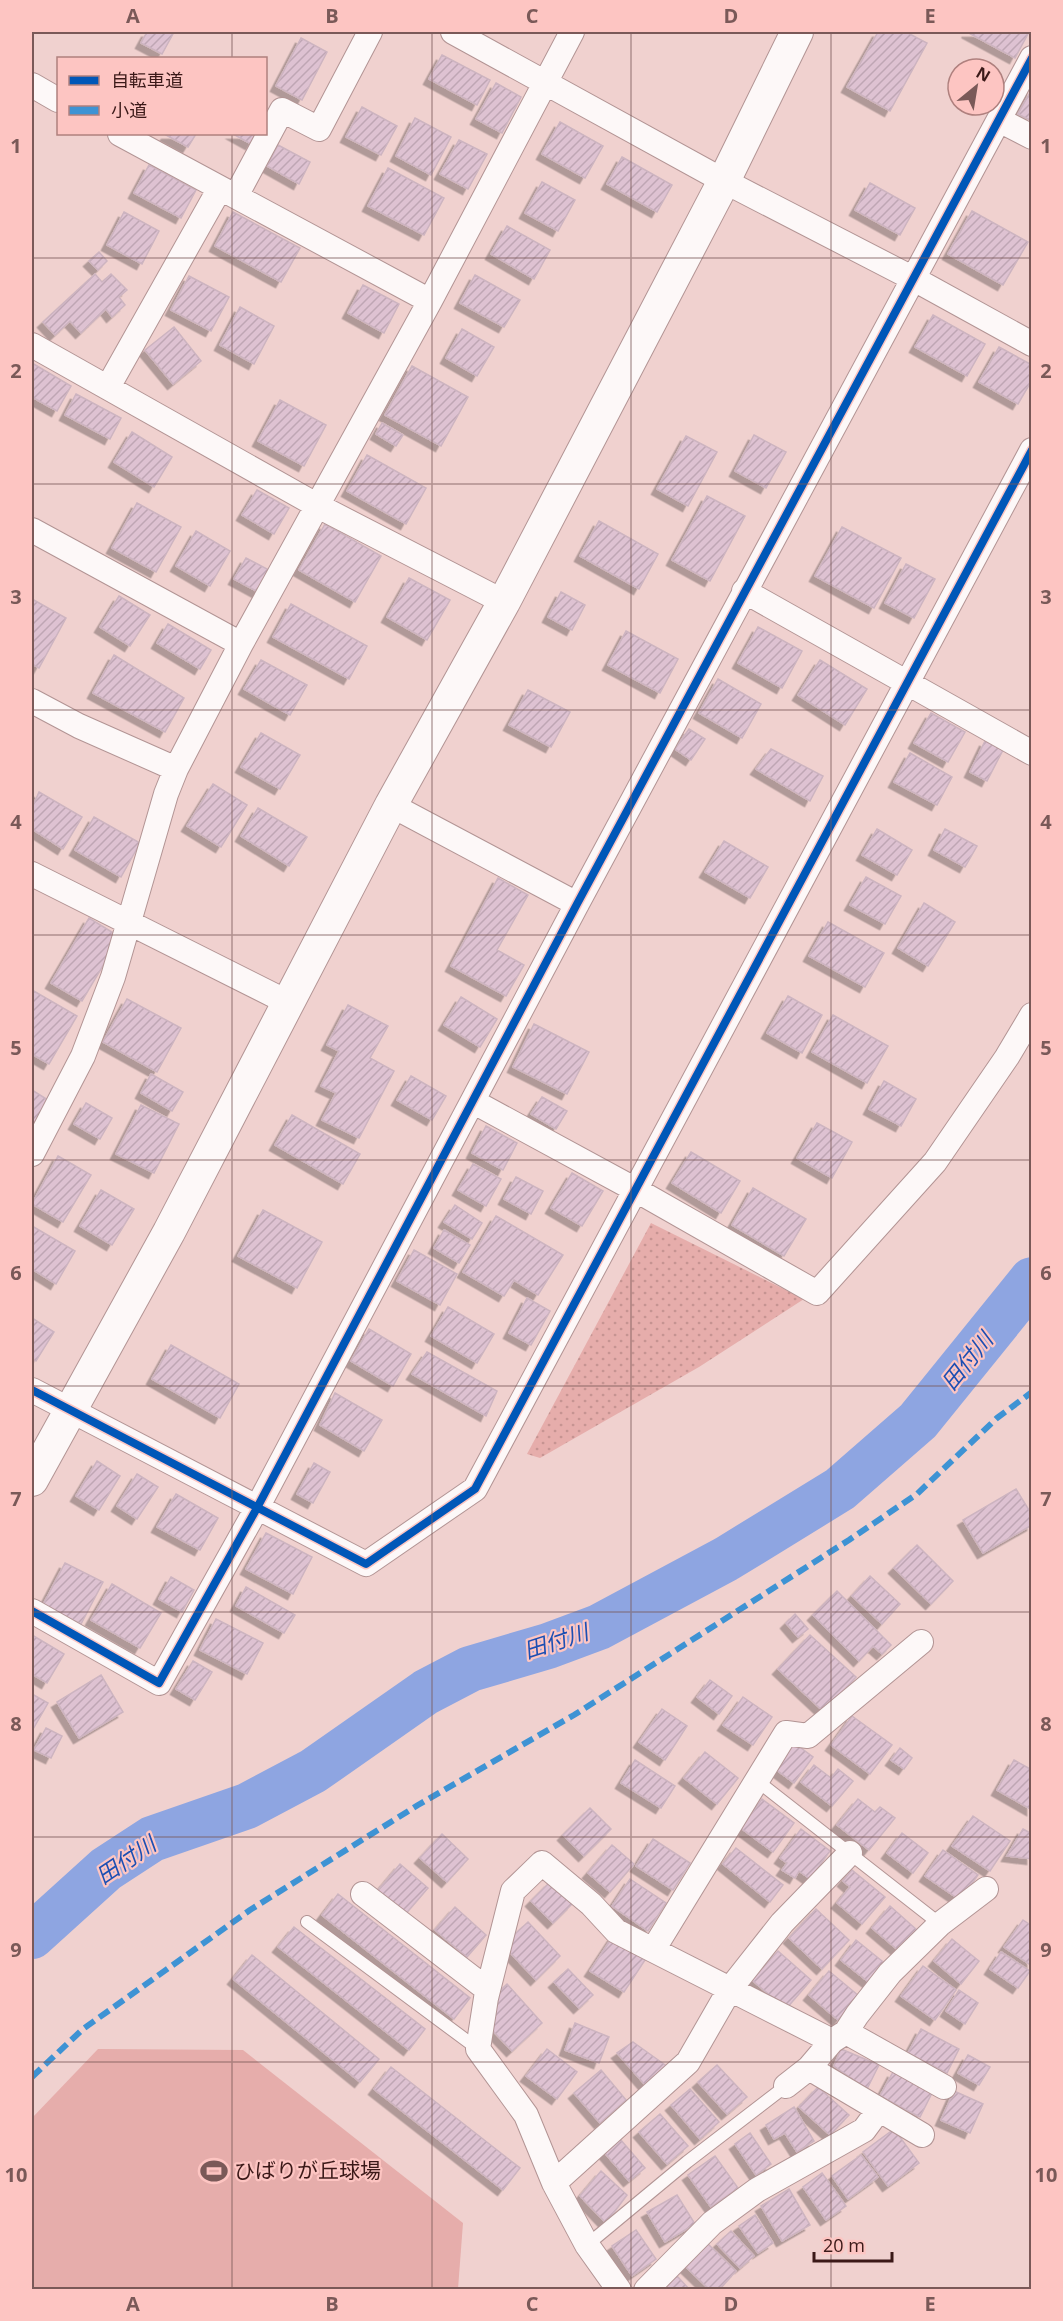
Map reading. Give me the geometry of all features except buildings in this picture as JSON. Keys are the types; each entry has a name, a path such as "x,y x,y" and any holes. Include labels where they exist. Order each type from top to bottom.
{"street":[{"path":"267,133 282,110 319,129 370,32"},
{"path":"453,32 724,181 914,279 1032,344"},
{"path":"32,1154 83,1056 113,977 166,794 176,769 241,644 430,301 572,32"},
{"path":"32,1480 169,1232 391,805 504,602 724,181 797,32"},
{"path":"32,1611 159,1683 257,1508 744,591 1032,58"},
{"path":"32,85 57,99"},
{"path":"999,120 1032,137"},
{"path":"122,135 430,301"},
{"path":"108,387 266,135"},
{"path":"32,345 318,506 504,602"},
{"path":"32,1390 366,1564 475,1490 1032,450"},
{"path":"32,530 241,644"},
{"path":"744,591 1032,753"},
{"path":"32,701 79,726 176,769"},
{"path":"391,805 577,904"},
{"path":"32,874 289,1003"},
{"path":"474,1102 636,1190 817,1293 935,1162 1007,1057 1032,1015"},
{"path":"653,1950 786,1733 808,1736 921,1642"},
{"path":"554,2183 688,2062 730,1989 782,1923 850,1853"},
{"path":"619,2289 587,2245 554,2183 526,2115 478,2049 489,1990 513,1891 542,1863 591,1904 616,1931 730,1989 944,2087"},
{"path":"786,2086 809,2068 839,2037 890,1973 940,1924 986,1889"},
{"path":"363,1894 489,1990"},
{"path":"809,2068 922,2135"},
{"path":"646,2289 712,2223 757,2190 864,2130 878,2111"}],"lane":[{"path":"756,1780 940,1924"},
{"path":"307,1922 478,2049"},
{"path":"587,2245 687,2162 786,2086"}],"shaded area":[{"path":"651,1223 804,1299 699,1367 540,1458 527,1454"},
{"name":"ひばりが丘球場","path":"98,2049 243,2050 463,2223 458,2289 32,2289 32,2118"}],"waterway":[{"name":"田付川","path":"32,1936 106,1869 152,1839 247,1806 313,1771 426,1692 470,1669 548,1646 599,1627 726,1559 840,1489 918,1421 1032,1280"}],"marked path":[{"path":"32,2077 83,2029 250,1910 418,1805 574,1715 849,1540 917,1494 997,1418 1032,1392"}],"cycle path":[{"path":"32,1611 159,1683 257,1508 577,904 1032,58"},
{"path":"32,1390 366,1564 475,1489 1032,450"}],"place":[{"name":"ひばりが丘球場","path":"214,2171"}]}
